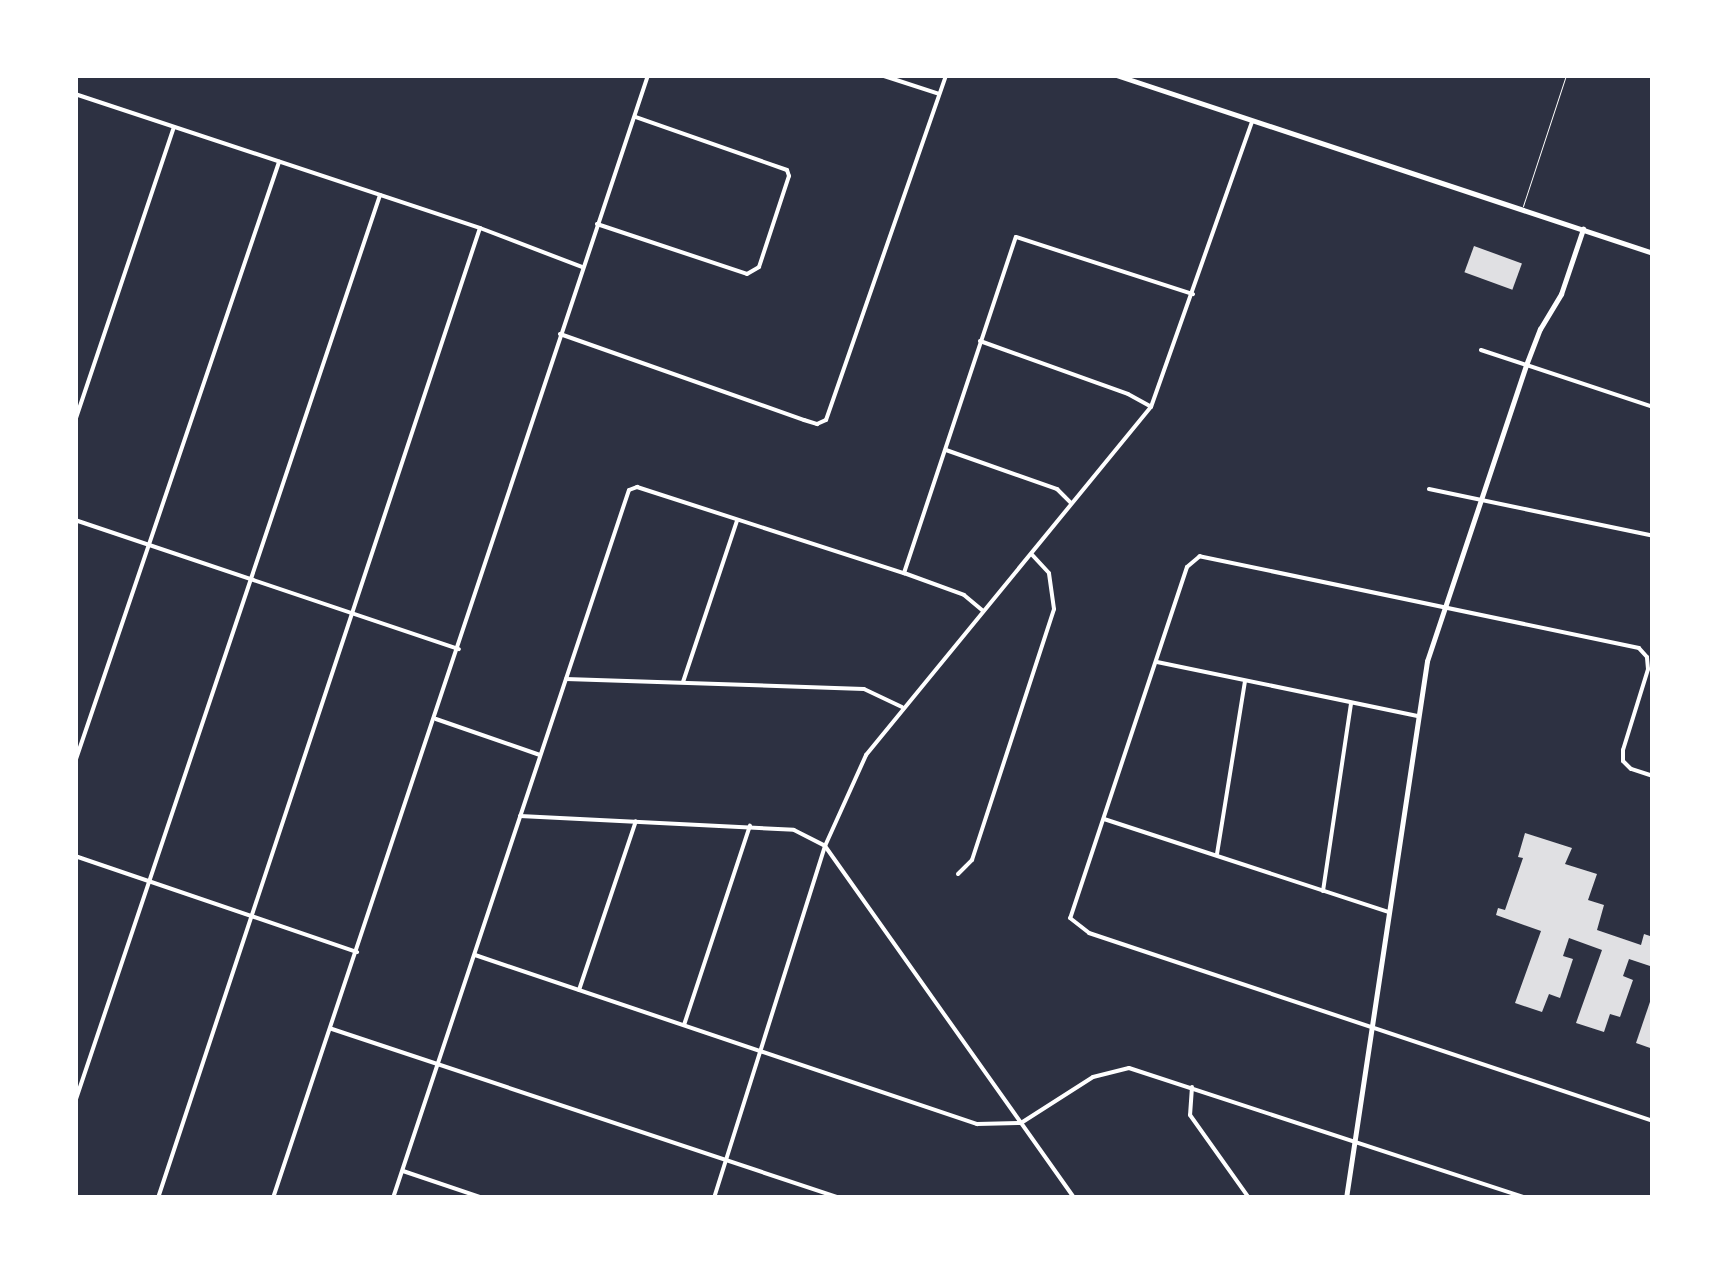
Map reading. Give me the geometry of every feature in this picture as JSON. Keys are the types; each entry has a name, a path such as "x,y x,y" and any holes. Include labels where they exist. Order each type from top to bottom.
{"street":[{"path":"273,1198 648,75"},
{"path":"881,75 940,94"},
{"path":"560,334 804,420 817,424 826,420 946,75"},
{"path":"1116,75 1653,253"},
{"path":"75,94 480,228 583,267"},
{"path":"597,224 747,274 759,267 789,176 787,170 634,116"},
{"path":"714,1198 825,846 866,755 1151,407 1252,120"},
{"path":"75,421 174,127"},
{"path":"75,762 279,162"},
{"path":"75,1102 380,195"},
{"path":"158,1198 480,228"},
{"path":"1346,1198 1417,716 1444,606 1526,365 1540,329 1561,294 1582,229"},
{"path":"904,573 1016,237 1193,294"},
{"path":"980,341 1128,394 1151,407"},
{"path":"1481,350 1653,406"},
{"path":"946,450 1057,489 1071,503"},
{"path":"392,1198 629,490 637,487 904,573 964,594 982,611"},
{"path":"1429,489 1653,536"},
{"path":"683,682 738,519"},
{"path":"75,520 459,649"},
{"path":"958,874 972,860 1054,609 1049,573 1030,554"},
{"path":"1653,776 1631,769 1623,761 1622,750 1648,670 1647,657 1639,648 1200,556 1187,566 1070,918 1089,934 1653,1120"},
{"path":"1155,662 1417,716"},
{"path":"566,678 864,689 902,707"},
{"path":"1217,855 1245,681"},
{"path":"1323,891 1351,703"},
{"path":"436,719 540,755"},
{"path":"520,816 794,830 825,846 1074,1198"},
{"path":"1104,818 1388,912"},
{"path":"580,990 636,821"},
{"path":"684,1026 750,826"},
{"path":"75,856 357,952"},
{"path":"475,955 976,1124 1020,1123 1093,1077 1117,1068 1141,1070 1526,1198"},
{"path":"331,1028 840,1198"},
{"path":"1192,1087 1190,1115 1249,1198"},
{"path":"402,1170 484,1198"}],"lane":[{"path":"1522,209 1566,75"}],"building":[{"path":"1474,246 1522,263 1512,290 1464,272"},
{"path":"1525,833 1572,848 1565,864 1597,874 1588,900 1604,905 1597,930 1641,945 1644,934 1653,937 1653,967 1629,959 1623,976 1633,980 1620,1017 1610,1014 1604,1032 1576,1023 1602,950 1569,938 1563,956 1573,959 1560,998 1549,994 1542,1012 1515,1003 1541,931 1496,915 1498,908 1505,910 1523,858 1518,857"},
{"path":"1653,996 1653,1049 1636,1043"}]}
